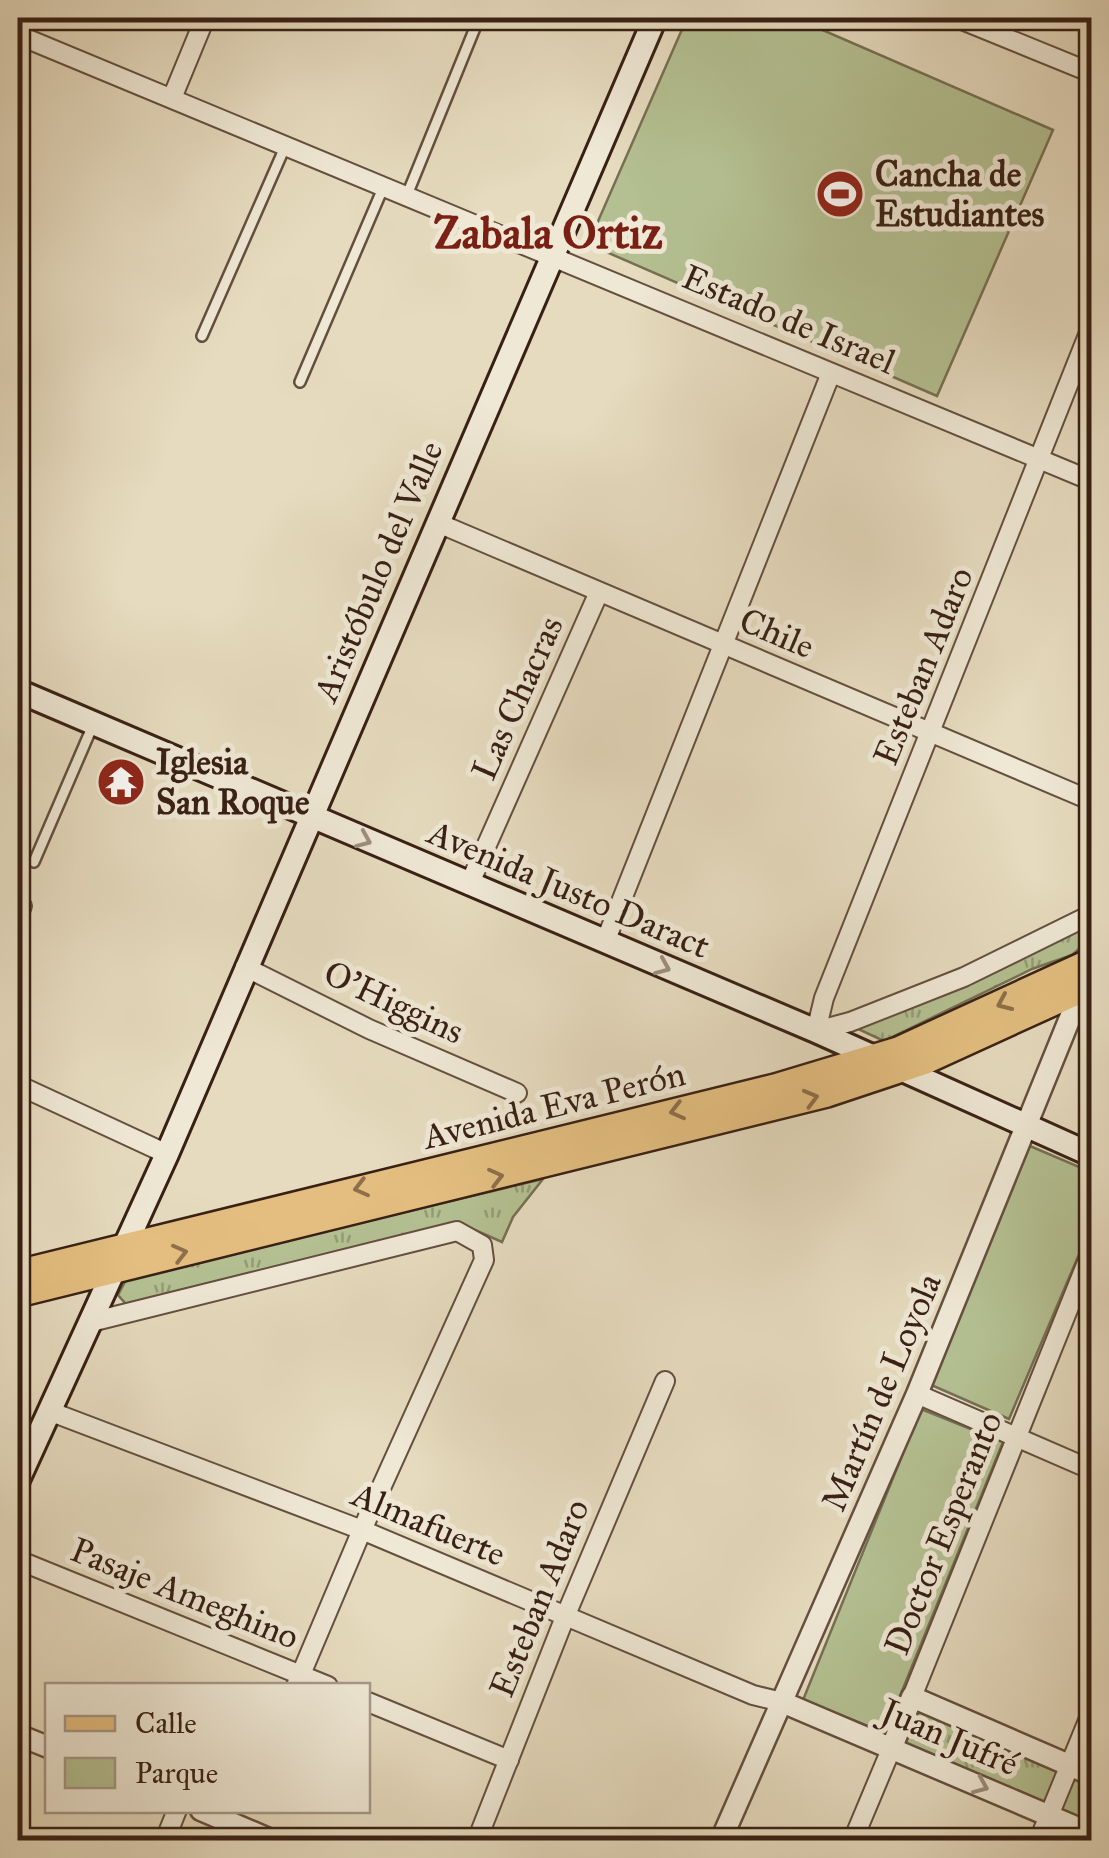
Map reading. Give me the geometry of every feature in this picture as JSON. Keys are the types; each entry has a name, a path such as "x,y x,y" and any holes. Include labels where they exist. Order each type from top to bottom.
{"main road":[{"name":"Aristóbulo del Valle","path":"18,1480 167,1154 655,18"},
{"name":"Avenida Justo Daract","path":"18,691 816,1032 1092,1155"},
{"name":"Avenida Eva Perón","path":"18,1294 120,1257 774,1088 898,1050 1092,963"},
{"name":"Avenida Eva Perón","path":"18,1274 120,1257 699,1127 827,1094 941,1055 1086,988"}],"street":[{"path":"172,98 205,18"},
{"path":"957,18 1092,73"},
{"name":"Estado de Israel","path":"18,35 1092,481"},
{"name":"Esteban Adaro","path":"816,1032 824,998 1092,325"},
{"path":"604,942 831,373"},
{"name":"Chile","path":"438,523 1092,801"},
{"name":"Las Chacras","path":"469,885 599,592"},
{"path":"816,1032 964,978 1092,914"},
{"name":"Martín de Loyola","path":"722,1840 917,1394 1086,988 1092,963"},
{"name":"O'Higgins","path":"245,967 368,1029 517,1093"},
{"path":"18,1085 167,1154"},
{"path":"91,1322 457,1230 482,1245 484,1260 298,1680"},
{"name":"Doctor Esperanto","path":"854,1840 1092,1250"},
{"name":"Esteban Adaro","path":"476,1840 665,1381"},
{"path":"917,1394 1092,1470"},
{"name":"Almafuerte","path":"49,1411 362,1530 753,1695 782,1702"},
{"name":"Pasaje Ameghino","path":"18,1560 298,1680"},
{"name":"Juan Jufré","path":"912,1697 1092,1775"},
{"name":"Juan Jufré","path":"782,1702 1092,1834"},
{"path":"370,1703 509,1760"},
{"path":"1038,1840 1092,1711"},
{"path":"18,1734 45,1746"},
{"path":"165,1840 176,1813"},
{"path":"238,1818 272,1840"}],"lane":[{"path":"407,194 479,18"},
{"path":"202,336 286,145"},
{"path":"300,382 384,185"},
{"path":"34,862 94,722"}],"green space":[{"path":"687,18 795,18 1053,130 937,396 588,244"},
{"path":"1091,922 1088,941 1072,955 1032,969 884,1041 856,1028"},
{"path":"1030,1146 1091,1172 1091,1226 1009,1419 929,1384"},
{"path":"543,1179 513,1217 502,1242 464,1225 136,1305 126,1304 118,1295 127,1278"},
{"path":"921,1409 1003,1442 885,1733 803,1700"},
{"path":"917,1708 1059,1770 1044,1805 901,1742"},
{"path":"1074,1775 1091,1783 1091,1824 1059,1810"}],"place":[{"name":"Cancha de Estudiantes","path":"840,194"},
{"name":"Iglesia San Roque","path":"121,782"}],"district":[{"name":"Zabala Ortiz","path":"548,232"}]}
